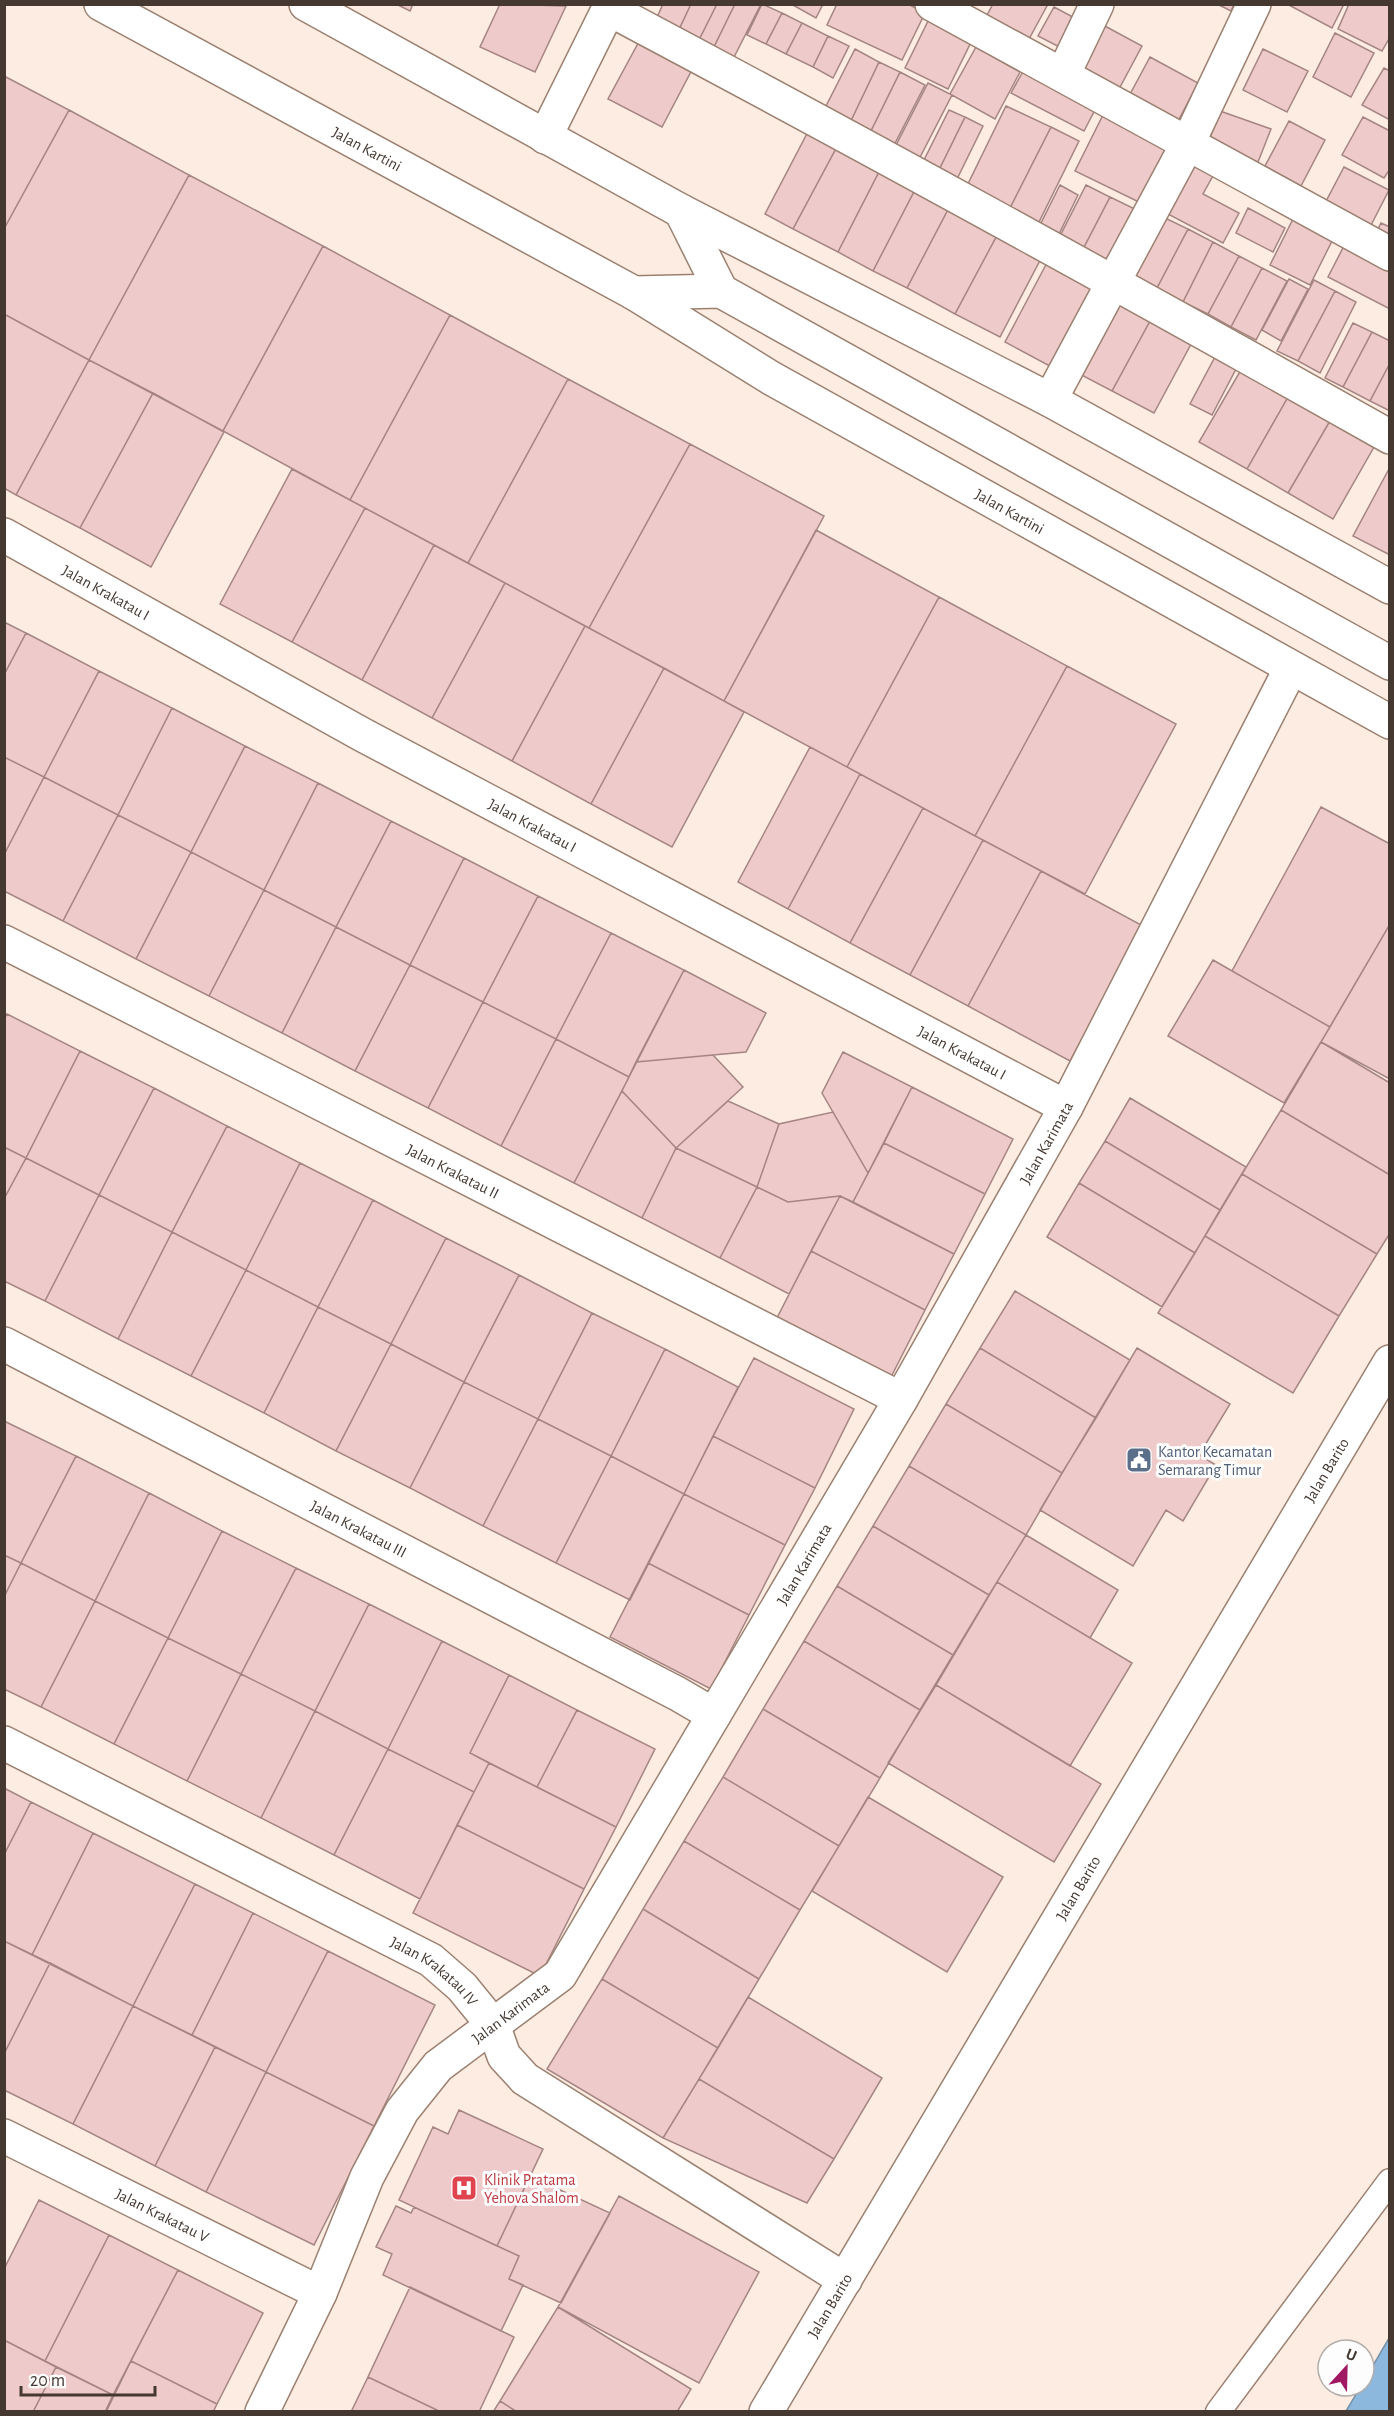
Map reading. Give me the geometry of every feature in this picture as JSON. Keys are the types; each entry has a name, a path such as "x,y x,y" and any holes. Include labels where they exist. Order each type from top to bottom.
{"street":[{"name":"Jalan Kartini","path":"101,4 634,293 771,378 1389,722"},
{"path":"306,4 681,211 1050,400 1389,587"},
{"path":"932,4 1389,254"},
{"path":"1063,75 1097,4"},
{"path":"1050,400 1188,144 1254,4"},
{"path":"545,137 610,7 1114,282 1389,437"},
{"path":"681,211 725,294 1389,663"},
{"name":"Jalan Kartini","path":"634,293 725,294"},
{"name":"Jalan Krakatau I","path":"4,535 363,735 1066,1107"},
{"name":"Jalan Karimata","path":"262,2412 320,2293 368,2177 402,2110 438,2066 560,1975 901,1399 1066,1107 1291,668"},
{"name":"Jalan Krakatau II","path":"4,942 901,1399"},
{"name":"Jalan Krakatau III","path":"4,1344 678,1694 714,1715"},
{"name":"Jalan Barito","path":"766,2412 1389,1362"},
{"name":"Jalan Krakatau IV","path":"4,1743 431,1960 462,1987 493,2025 504,2055 525,2079 845,2280"},
{"name":"Jalan Krakatau V","path":"4,2136 320,2293"}],"lane":[{"path":"1218,2412 1389,2181"}],"water":[{"path":"1389,2338 1389,2411 1346,2411 1354,2398 1376,2398 1376,2360"}],"building":[{"path":"396,4 413,4 410,11"},
{"path":"500,4 566,6 535,72 480,47"},
{"path":"663,4 691,4 676,36 654,24"},
{"path":"691,4 717,4 696,46 676,36"},
{"path":"717,4 735,4 711,53 696,46"},
{"path":"735,4 761,4 731,63 711,53"},
{"path":"762,4 782,13 766,44 747,35"},
{"path":"791,4 823,4 816,18"},
{"path":"837,4 908,4 925,13 902,60 827,25"},
{"path":"993,4 1048,4 1029,39 986,17"},
{"path":"1217,4 1234,4 1231,11"},
{"path":"1287,4 1344,4 1332,28"},
{"path":"1349,4 1390,4 1390,37 1382,51 1338,29"},
{"path":"1054,7 1084,23 1069,52 1038,36"},
{"path":"782,13 802,23 786,54 766,44"},
{"path":"932,13 975,34 948,89 905,68"},
{"path":"802,23 828,36 813,67 786,54"},
{"path":"1103,25 1142,46 1119,89 1080,69"},
{"path":"1335,33 1374,53 1351,97 1313,77"},
{"path":"642,36 695,64 662,127 608,99"},
{"path":"828,36 849,46 833,78 813,67"},
{"path":"976,47 1020,72 995,119 950,94"},
{"path":"855,49 879,62 849,125 823,112"},
{"path":"1263,49 1308,71 1287,112 1243,90"},
{"path":"1150,57 1198,83 1177,123 1128,98"},
{"path":"879,62 900,72 869,135 849,125"},
{"path":"1026,66 1098,104 1084,131 1011,93"},
{"path":"1384,68 1390,71 1390,120 1362,105"},
{"path":"900,72 925,85 893,147 869,135"},
{"path":"4,76 69,110 4,229"},
{"path":"928,83 952,95 916,165 892,153"},
{"path":"1006,106 1051,127 1008,212 965,190"},
{"path":"69,110 189,175 89,360 4,314 4,229"},
{"path":"949,110 965,117 939,170 923,162"},
{"path":"1220,111 1271,129 1258,162 1208,143"},
{"path":"1104,113 1174,147 1145,205 1075,171"},
{"path":"965,117 983,126 957,179 939,170"},
{"path":"1363,117 1390,131 1390,169 1384,178 1342,155"},
{"path":"1289,121 1325,140 1301,186 1265,166"},
{"path":"811,126 840,141 793,229 765,214"},
{"path":"1051,127 1079,141 1037,226 1008,212"},
{"path":"840,141 883,164 838,252 793,229"},
{"path":"1193,161 1215,172 1203,194 1239,213 1223,243 1166,213"},
{"path":"883,164 919,182 873,271 838,252"},
{"path":"1344,167 1389,190 1368,231 1323,207"},
{"path":"189,175 323,246 223,431 89,360"},
{"path":"919,182 953,200 907,288 873,271"},
{"path":"1060,185 1078,195 1059,234 1040,225"},
{"path":"1086,185 1110,197 1081,253 1057,242"},
{"path":"1110,197 1139,211 1110,268 1081,253"},
{"path":"953,200 1002,226 955,314 907,288"},
{"path":"1248,208 1285,228 1273,252 1236,233"},
{"path":"1163,217 1188,229 1157,288 1133,276"},
{"path":"1293,219 1333,239 1310,285 1270,265"},
{"path":"1381,223 1390,227 1390,245 1374,237"},
{"path":"1002,226 1046,249 1000,337 955,314"},
{"path":"1188,229 1213,242 1183,302 1157,288"},
{"path":"1213,242 1239,256 1208,314 1183,302"},
{"path":"1346,242 1390,265 1390,309 1328,277"},
{"path":"323,246 450,315 350,500 223,431"},
{"path":"1239,256 1262,268 1231,327 1208,314"},
{"path":"1049,259 1103,287 1059,371 1005,342"},
{"path":"1262,268 1287,281 1256,340 1231,327"},
{"path":"1289,279 1308,289 1281,341 1262,330"},
{"path":"1314,280 1335,291 1298,361 1277,351"},
{"path":"1113,288 1156,310 1112,391 1070,369"},
{"path":"1335,291 1356,302 1320,373 1298,361"},
{"path":"1156,310 1197,333 1154,413 1112,391"},
{"path":"4,314 89,360 16,495 4,488"},
{"path":"450,315 568,379 468,563 350,500"},
{"path":"1353,323 1372,332 1343,387 1325,378"},
{"path":"1372,332 1390,341 1390,363 1370,401 1343,387"},
{"path":"1216,355 1237,367 1212,415 1190,404"},
{"path":"89,360 153,393 80,528 16,495"},
{"path":"1245,363 1292,390 1247,469 1199,442"},
{"path":"1390,363 1390,411 1370,401"},
{"path":"568,379 690,444 589,628 468,563"},
{"path":"1292,390 1334,414 1288,493 1247,469"},
{"path":"153,393 224,432 151,567 80,528"},
{"path":"1334,414 1378,440 1333,519 1288,493"},
{"path":"690,444 824,516 724,701 589,628"},
{"path":"1390,467 1390,555 1353,536"},
{"path":"292,469 365,508 292,642 220,604"},
{"path":"365,508 434,545 362,680 292,642"},
{"path":"816,530 939,597 847,767 724,701"},
{"path":"434,545 505,583 432,718 362,680"},
{"path":"505,583 585,626 512,761 432,718"},
{"path":"939,597 1067,666 975,836 847,767"},
{"path":"4,622 26,633 4,675"},
{"path":"585,626 664,668 591,804 512,761"},
{"path":"26,633 99,671 44,777 4,757 4,675"},
{"path":"1067,666 1176,724 1085,894 975,836"},
{"path":"664,668 744,712 672,847 591,804"},
{"path":"99,671 172,708 118,815 44,777"},
{"path":"172,708 245,746 191,852 118,815"},
{"path":"245,746 318,783 264,890 191,852"},
{"path":"810,747 860,774 788,909 738,882"},
{"path":"4,757 44,777 4,855"},
{"path":"860,774 923,808 850,943 788,909"},
{"path":"44,777 118,815 63,921 4,891 4,855"},
{"path":"318,783 391,821 336,927 264,890"},
{"path":"1321,807 1390,844 1390,924 1330,1027 1232,971"},
{"path":"923,808 983,840 910,975 850,943"},
{"path":"118,815 191,852 136,959 63,921"},
{"path":"391,821 464,858 410,965 336,927"},
{"path":"983,840 1041,871 968,1006 910,975"},
{"path":"191,852 264,890 209,996 136,959"},
{"path":"464,858 538,896 483,1002 410,965"},
{"path":"1041,871 1143,926 1070,1061 968,1006"},
{"path":"264,890 336,927 282,1033 209,996"},
{"path":"538,896 611,933 556,1039 483,1002"},
{"path":"1390,924 1390,1075 1388,1078 1321,1042"},
{"path":"336,927 410,965 355,1071 282,1033"},
{"path":"611,933 684,970 629,1077 556,1039"},
{"path":"1213,960 1330,1027 1284,1103 1168,1036"},
{"path":"410,965 483,1002 428,1108 355,1071"},
{"path":"684,970 766,1013 746,1052 636,1062"},
{"path":"483,1002 556,1039 501,1146 428,1108"},
{"path":"7,1014 80,1051 26,1158 4,1147 4,1019"},
{"path":"556,1039 629,1077 574,1183 501,1146"},
{"path":"1321,1042 1390,1083 1390,1175 1281,1110"},
{"path":"80,1051 154,1088 99,1195 26,1158"},
{"path":"843,1052 912,1087 868,1173 822,1093"},
{"path":"713,1055 743,1087 676,1148 622,1091 636,1062"},
{"path":"912,1087 1013,1139 985,1194 884,1143"},
{"path":"154,1088 227,1126 172,1232 99,1195"},
{"path":"622,1091 676,1148 642,1218 574,1183"},
{"path":"1130,1098 1246,1167 1220,1210 1105,1141"},
{"path":"728,1101 779,1124 757,1187 676,1148"},
{"path":"1281,1110 1390,1175 1390,1233 1377,1254 1242,1174"},
{"path":"833,1112 868,1173 853,1202 840,1196 788,1202 757,1187 779,1124"},
{"path":"227,1126 300,1163 246,1270 172,1232"},
{"path":"1105,1141 1220,1210 1195,1253 1079,1183"},
{"path":"884,1143 985,1194 954,1254 853,1202"},
{"path":"4,1147 26,1158 4,1199"},
{"path":"676,1148 757,1187 720,1258 642,1218"},
{"path":"26,1158 99,1195 45,1301 4,1281 4,1199"},
{"path":"300,1163 373,1200 318,1307 246,1270"},
{"path":"1242,1174 1377,1254 1339,1316 1205,1236"},
{"path":"1079,1183 1195,1253 1162,1307 1047,1237"},
{"path":"757,1187 788,1202 840,1196 789,1294 720,1258"},
{"path":"99,1195 172,1232 118,1339 45,1301"},
{"path":"840,1196 954,1254 925,1310 811,1251"},
{"path":"373,1200 446,1238 391,1344 318,1307"},
{"path":"172,1232 246,1270 191,1376 118,1339"},
{"path":"1205,1236 1339,1316 1293,1393 1158,1313"},
{"path":"446,1238 519,1275 464,1382 391,1344"},
{"path":"811,1251 925,1310 890,1379 776,1320"},
{"path":"246,1270 318,1307 264,1413 191,1376"},
{"path":"519,1275 592,1313 538,1419 464,1382"},
{"path":"1015,1291 1130,1360 1096,1418 980,1348"},
{"path":"318,1307 391,1344 336,1451 264,1413"},
{"path":"592,1313 665,1349 611,1456 538,1419"},
{"path":"391,1344 464,1382 410,1488 336,1451"},
{"path":"980,1348 1096,1418 1062,1473 946,1404"},
{"name":"Kantor Kecamatan Semarang Timur","path":"1137,1348 1230,1404 1199,1455 1216,1465 1183,1521 1166,1510 1133,1566 1040,1510"},
{"path":"665,1349 738,1387 684,1494 611,1456"},
{"path":"754,1358 854,1409 815,1488 713,1436"},
{"path":"464,1382 538,1419 483,1526 410,1488"},
{"path":"946,1404 1062,1473 1026,1535 909,1466"},
{"path":"538,1419 611,1456 556,1563 483,1526"},
{"path":"4,1421 76,1456 21,1563 4,1555"},
{"path":"713,1436 815,1488 785,1545 684,1494"},
{"path":"76,1456 149,1493 95,1601 21,1563"},
{"path":"611,1456 684,1494 630,1600 556,1563"},
{"path":"909,1466 1026,1535 989,1595 873,1526"},
{"path":"149,1493 222,1531 168,1638 95,1601"},
{"path":"684,1494 785,1545 749,1615 648,1563"},
{"path":"873,1526 989,1595 953,1655 837,1586"},
{"path":"222,1531 296,1568 241,1674 168,1638"},
{"path":"1026,1535 1118,1590 1090,1638 997,1582"},
{"path":"4,1555 21,1563 4,1597"},
{"path":"21,1563 95,1601 41,1707 4,1689 4,1597"},
{"path":"648,1563 749,1615 711,1689 610,1637"},
{"path":"296,1568 369,1604 315,1711 241,1674"},
{"path":"997,1582 1132,1663 1070,1766 936,1685"},
{"path":"837,1586 953,1655 920,1710 804,1641"},
{"path":"95,1601 168,1638 114,1744 41,1707"},
{"path":"369,1604 442,1641 388,1749 315,1711"},
{"path":"168,1638 241,1674 187,1781 114,1744"},
{"path":"442,1641 509,1675 470,1753 489,1763 474,1792 388,1749"},
{"path":"804,1641 920,1710 880,1778 763,1709"},
{"path":"241,1674 315,1711 261,1818 187,1781"},
{"path":"509,1675 577,1710 537,1787 470,1753"},
{"path":"936,1685 1101,1784 1054,1862 888,1763"},
{"path":"763,1709 880,1778 839,1846 723,1777"},
{"path":"577,1710 655,1749 616,1827 537,1787"},
{"path":"315,1711 388,1749 334,1855 261,1818"},
{"path":"388,1749 474,1792 420,1899 334,1855"},
{"path":"489,1763 616,1827 584,1889 457,1825"},
{"path":"723,1777 839,1846 800,1910 684,1841"},
{"path":"4,1788 31,1802 4,1855"},
{"path":"868,1797 1003,1877 947,1972 812,1891"},
{"path":"31,1802 93,1833 32,1955 4,1941 4,1855"},
{"path":"457,1825 584,1889 540,1976 413,1913"},
{"path":"93,1833 195,1884 133,2006 32,1955"},
{"path":"684,1841 800,1910 759,1979 643,1909"},
{"path":"195,1884 253,1913 192,2035 133,2006"},
{"path":"643,1909 759,1979 718,2048 602,1979"},
{"path":"253,1913 328,1951 266,2072 192,2035"},
{"path":"4,1941 50,1963 4,2054"},
{"path":"328,1951 435,2005 374,2126 266,2072"},
{"path":"50,1963 133,2006 73,2124 4,2090 4,2054"},
{"path":"602,1979 718,2048 663,2138 547,2069"},
{"path":"748,1997 882,2078 834,2159 699,2079"},
{"path":"133,2006 215,2047 155,2166 73,2124"},
{"path":"215,2047 266,2072 206,2192 155,2166"},
{"path":"266,2072 374,2126 314,2245 206,2192"},
{"path":"699,2079 834,2159 807,2203 663,2138"},
{"name":"Klinik Pratama Yehova Shalom","path":"459,2110 543,2149 497,2246 399,2200 433,2127 448,2134"},
{"path":"530,2176 610,2213 561,2303 509,2279 519,2256 497,2246"},
{"path":"619,2196 759,2272 699,2383 558,2307"},
{"path":"39,2200 109,2235 45,2361 4,2340 4,2269"},
{"path":"396,2206 411,2213 414,2207 519,2256 509,2279 523,2285 501,2331 383,2275 392,2254 376,2247"},
{"path":"109,2235 178,2270 113,2395 45,2361"},
{"path":"178,2270 263,2313 217,2404 131,2361"},
{"path":"410,2287 514,2337 479,2412 441,2412 368,2377"},
{"path":"558,2307 691,2389 677,2412 517,2412 500,2401"},
{"path":"4,2340 56,2367 33,2412 4,2412"},
{"path":"131,2361 217,2404 213,2412 106,2412"},
{"path":"56,2367 113,2395 105,2412 33,2412"},
{"path":"368,2377 441,2412 351,2412"},
{"path":"500,2401 517,2412 493,2412"}],"place":[{"name":"Kantor Kecamatan Semarang Timur","path":"1139,1460"},
{"name":"Klinik Pratama Yehova Shalom","path":"464,2188"}]}
